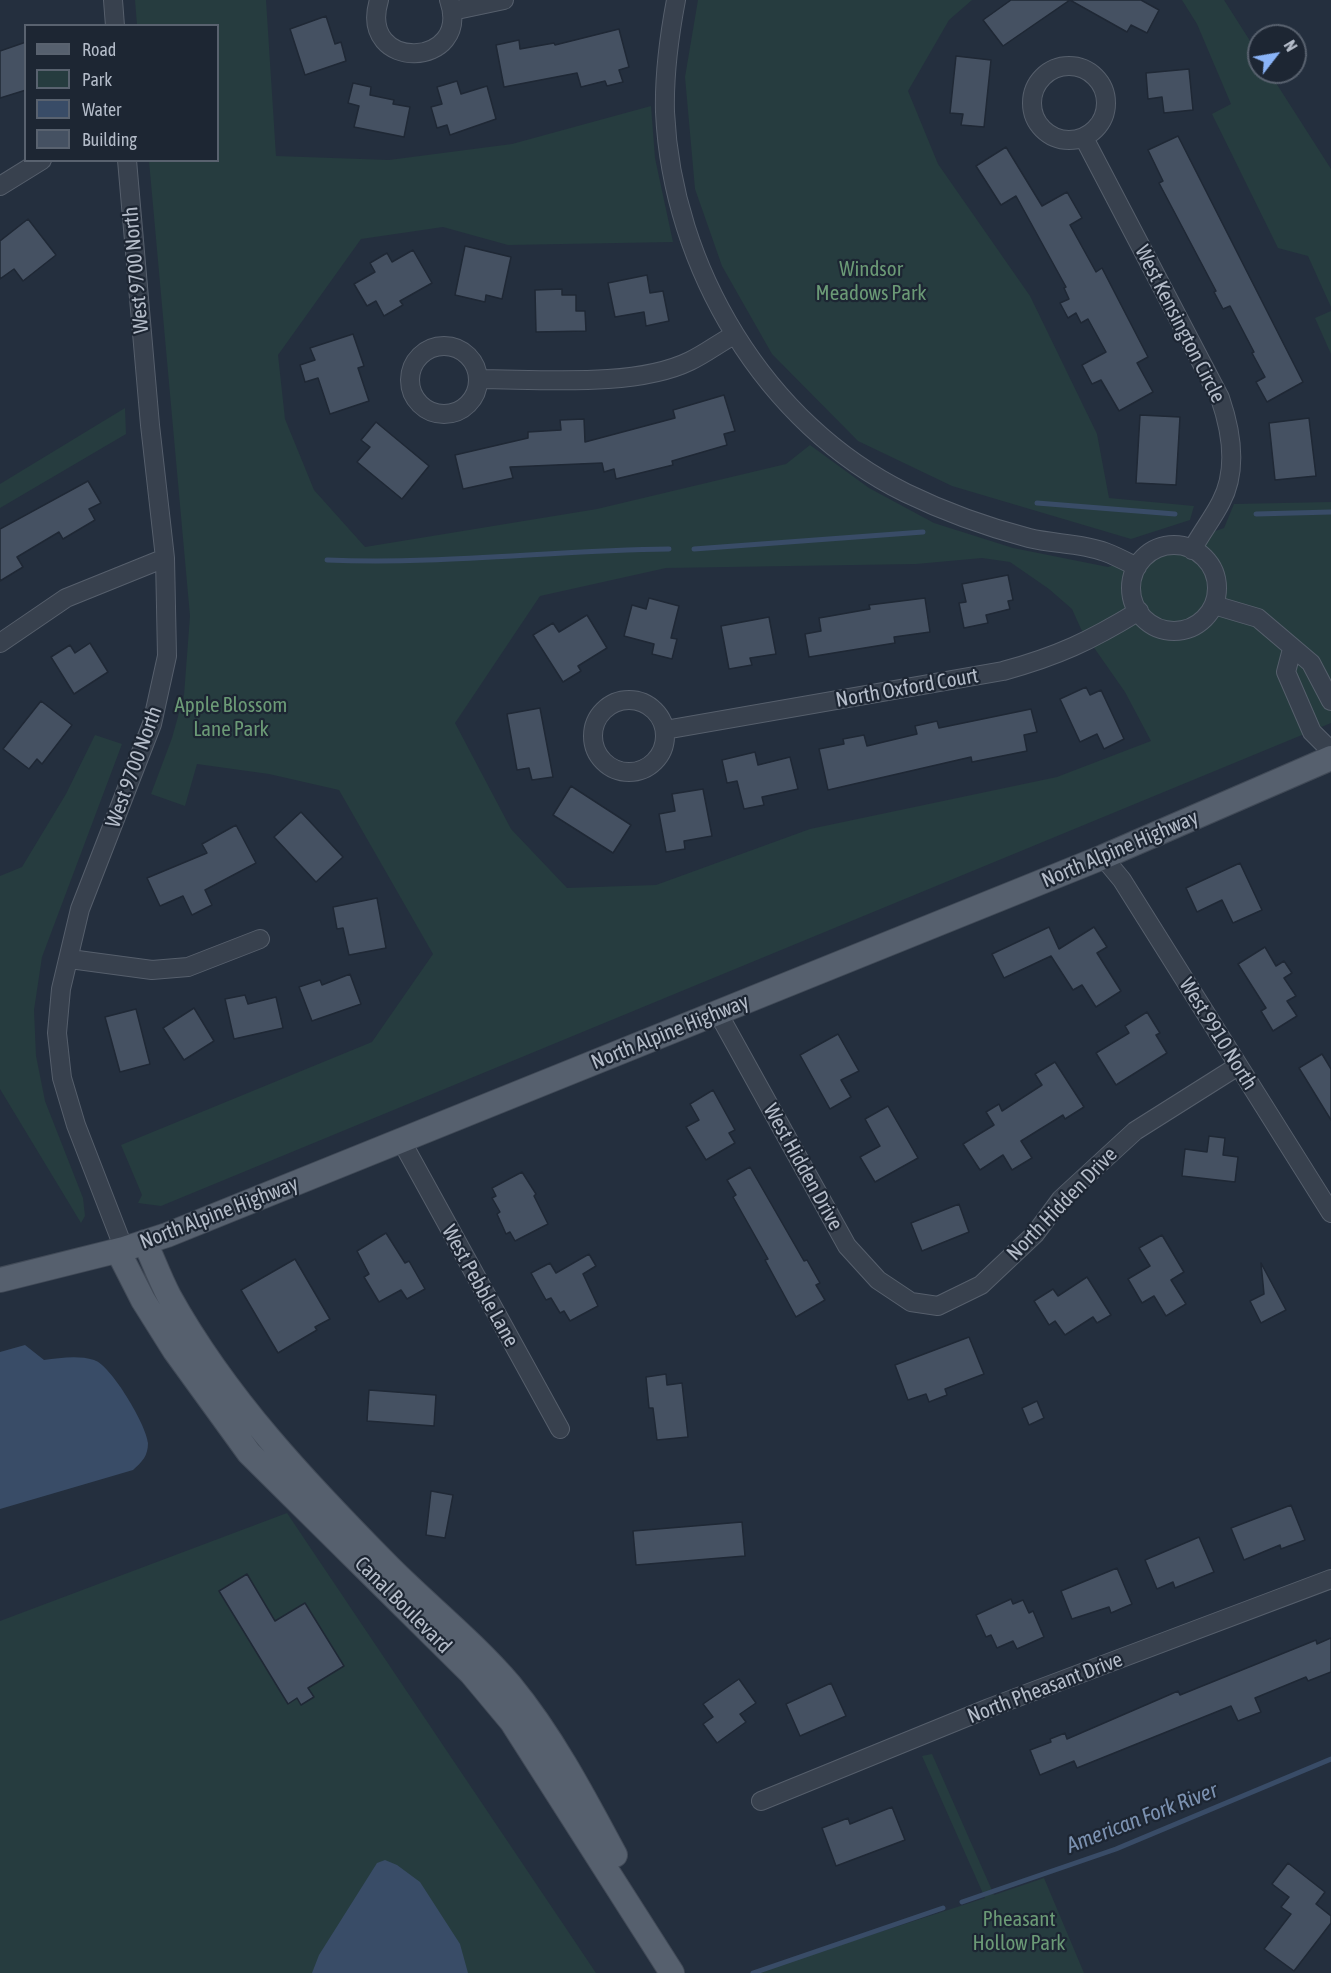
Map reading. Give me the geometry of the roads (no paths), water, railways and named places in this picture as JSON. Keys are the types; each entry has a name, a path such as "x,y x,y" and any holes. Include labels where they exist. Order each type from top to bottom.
{"main road":[{"name":"North Alpine Highway","path":"0,1280 129,1247 402,1142 1102,857 1331,758"},
{"name":"Canal Boulevard","path":"129,1247 143,1300 175,1351 249,1453 471,1673 512,1722 672,1973"},
{"name":"Canal Boulevard","path":"129,1247 168,1295 225,1383 258,1428 292,1467 390,1568 487,1660 526,1706 556,1752 629,1881 685,1973"}],"street":[{"path":"113,0 115,24"},
{"path":"379,0 376,18 381,36 396,50 406,54 426,52 436,48 449,32 451,6 504,0"},
{"path":"676,0 666,56 665,113 683,223 734,335 770,383 814,429 851,460 905,492 968,519 1030,538 1103,551 1137,567"},
{"path":"1067,66 1082,68 1094,76 1103,88 1106,102 1104,117 1096,129 1084,138 1070,141 1056,139 1043,131 1035,119 1031,104 1033,90 1041,78 1053,69 1067,66"},
{"name":"West Kensington Circle","path":"1084,138 1220,398 1228,423 1232,445 1222,500 1192,550"},
{"path":"0,186 39,162"},
{"name":"West 9700 North","path":"127,162 150,424 165,558 167,656 152,724 80,909 70,959 61,989 57,1033 62,1078 76,1125 129,1247"},
{"path":"478,379 600,379 649,374 689,362 734,335"},
{"path":"1182,546 1192,550 1209,563 1214,573 1217,584 1214,605 1200,623 1178,631 1156,627 1138,611 1132,590 1137,567 1144,559 1161,548 1182,546"},
{"path":"0,643 66,598 165,558"},
{"path":"1214,605 1258,618 1311,663 1331,701"},
{"name":"North Oxford Court","path":"665,730 1003,671 1048,658 1088,642 1138,611"},
{"path":"1292,649 1286,672 1312,732 1331,751"},
{"path":"619,701 639,701 648,705 656,712 665,730 662,752 647,768 637,771 625,772 605,763 594,744 593,735 598,718 611,705 619,701"},
{"name":"West 9910 North","path":"1102,857 1122,880 1331,1213"},
{"path":"70,959 152,970 188,967 260,939"},
{"name":"West Hidden Drive","path":"718,1013 847,1246 878,1280 911,1302"},
{"name":"North Hidden Drive","path":"911,1302 938,1306 981,1285 1035,1234 1061,1199 1135,1131 1239,1065"},
{"name":"West Pebble Lane","path":"402,1142 560,1428"},
{"name":"North Pheasant Drive","path":"761,1802 922,1738 989,1708 1331,1579"}],"water":[{"path":"25,1345 44,1360 69,1357 94,1360 101,1364 118,1384 135,1411 146,1435 148,1448 144,1458 133,1470 0,1509 0,1352"},
{"path":"385,1860 397,1865 420,1882 460,1944 468,1973 312,1973 319,1955 377,1863"}],"waterway":[{"path":"1037,503 1175,514"},
{"path":"1256,514 1331,512"},
{"path":"694,549 923,532"},
{"path":"327,560 412,561 669,549"},
{"name":"American Fork River","path":"962,1902 1116,1849 1331,1759"},
{"name":"American Fork River","path":"753,1973 943,1908"}],"park label":[{"name":"Windsor Meadows Park","path":"871,281"},
{"name":"Apple Blossom Lane Park","path":"231,717"},
{"name":"Pheasant Hollow Park","path":"1019,1931"}]}
